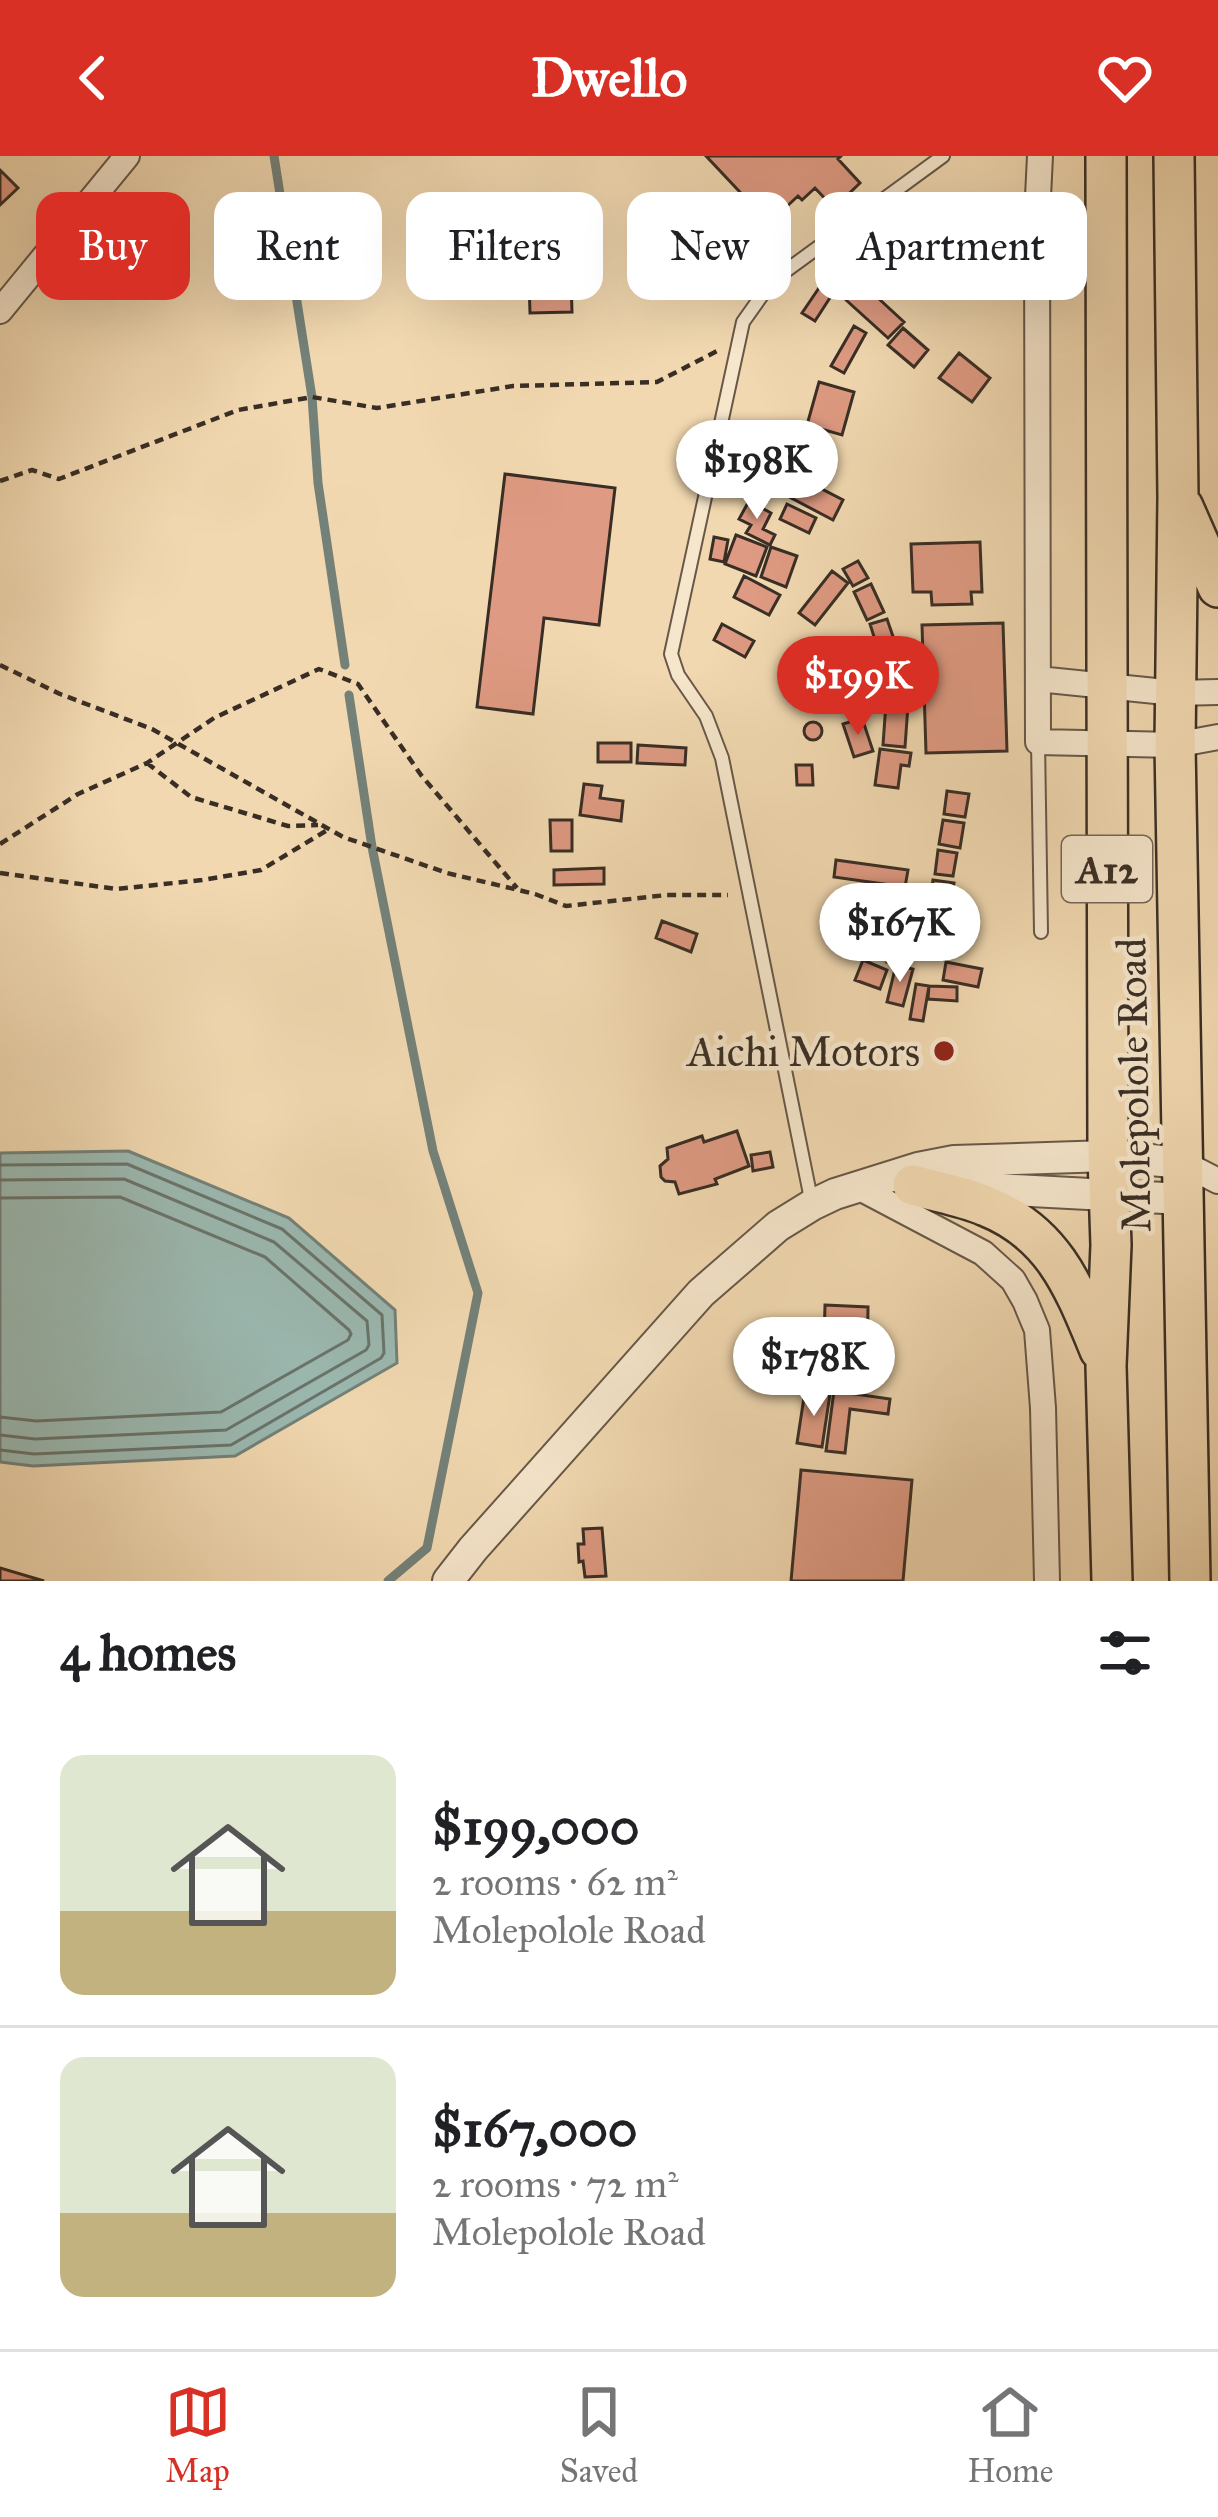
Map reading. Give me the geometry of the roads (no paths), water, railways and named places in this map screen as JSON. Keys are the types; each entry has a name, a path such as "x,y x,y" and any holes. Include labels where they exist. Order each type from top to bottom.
{"main road":[{"name":"Molepolole Road","path":"1106,156 1111,1245 1106,1366 1112,1581"},
{"name":"Molepolole Road","path":"1174,156 1180,1097 1200,1183 1190,1581"},
{"path":"1178,497 1218,587"},
{"path":"884,1184 985,1205 1021,1223 1059,1262 1106,1366"}],"street":[{"path":"0,311 127,156"},
{"path":"1040,156 1038,742 1175,745 1218,737"},
{"path":"1038,679 1175,693 1218,692"},
{"path":"448,1581 701,1293 778,1226 812,1205 884,1184 1109,1175 1200,1183"},
{"path":"884,1184 983,1252 1013,1280 1025,1301 1036,1330 1043,1408 1047,1581"}],"lane":[{"path":"812,1205 722,758 706,716 678,675 671,654 743,322 772,281 944,156"},
{"path":"1038,742 1041,932"}],"water":[{"path":"128,1151 289,1218 395,1310 397,1363 235,1456 33,1466 0,1462 0,1153"}],"waterway":[{"path":"274,156 312,397 318,483 345,665"},
{"path":"349,695 372,847 433,1151 478,1293 427,1548 388,1581"}],"place":[{"name":"Aichi Motors","path":"944,1051"}]}
